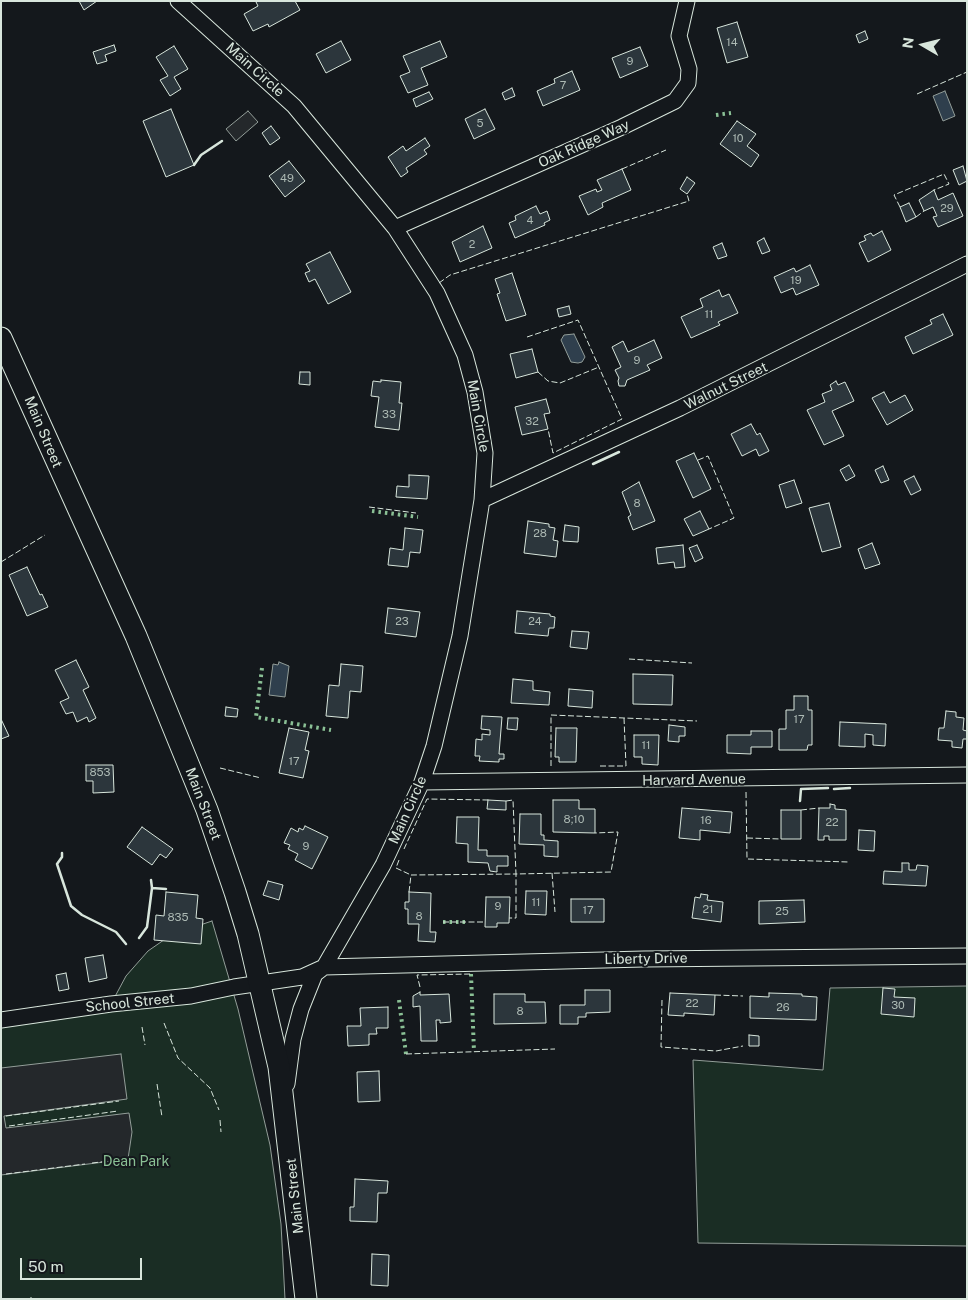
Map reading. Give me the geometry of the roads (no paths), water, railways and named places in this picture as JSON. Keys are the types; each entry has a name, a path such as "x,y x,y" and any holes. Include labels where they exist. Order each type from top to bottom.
{"main road":[{"name":"Main Street","path":"1,338 136,636 207,810 246,927 279,1067 306,1299"}],"street":[{"name":"Oak Ridge Way","path":"395,228 622,127 675,101 688,83 689,69 679,36 688,1"},
{"name":"Main Circle","path":"182,2 286,98 395,228 437,292 465,355 476,392 485,453 482,500 458,643 434,746 422,782 383,865 324,967 315,974 300,1015 288,1069 285,1111"},
{"name":"Walnut Street","path":"482,500 689,404 967,264"},
{"name":"Harvard Avenue","path":"422,782 967,776"},
{"name":"Liberty Drive","path":"324,967 644,959 967,956"},
{"path":"258,983 302,977 324,967"},
{"name":"School Street","path":"1,1020 112,1004 191,996 258,983"}],"water":[{"path":"945,91 955,116 943,121 933,96"},
{"path":"574,334 585,357 582,362 578,363 571,362 561,340 564,335"},
{"path":"279,662 289,666 285,697 269,695 273,664 278,665"}],"park label":[{"name":"Dean Park","path":"136,1162"}]}
